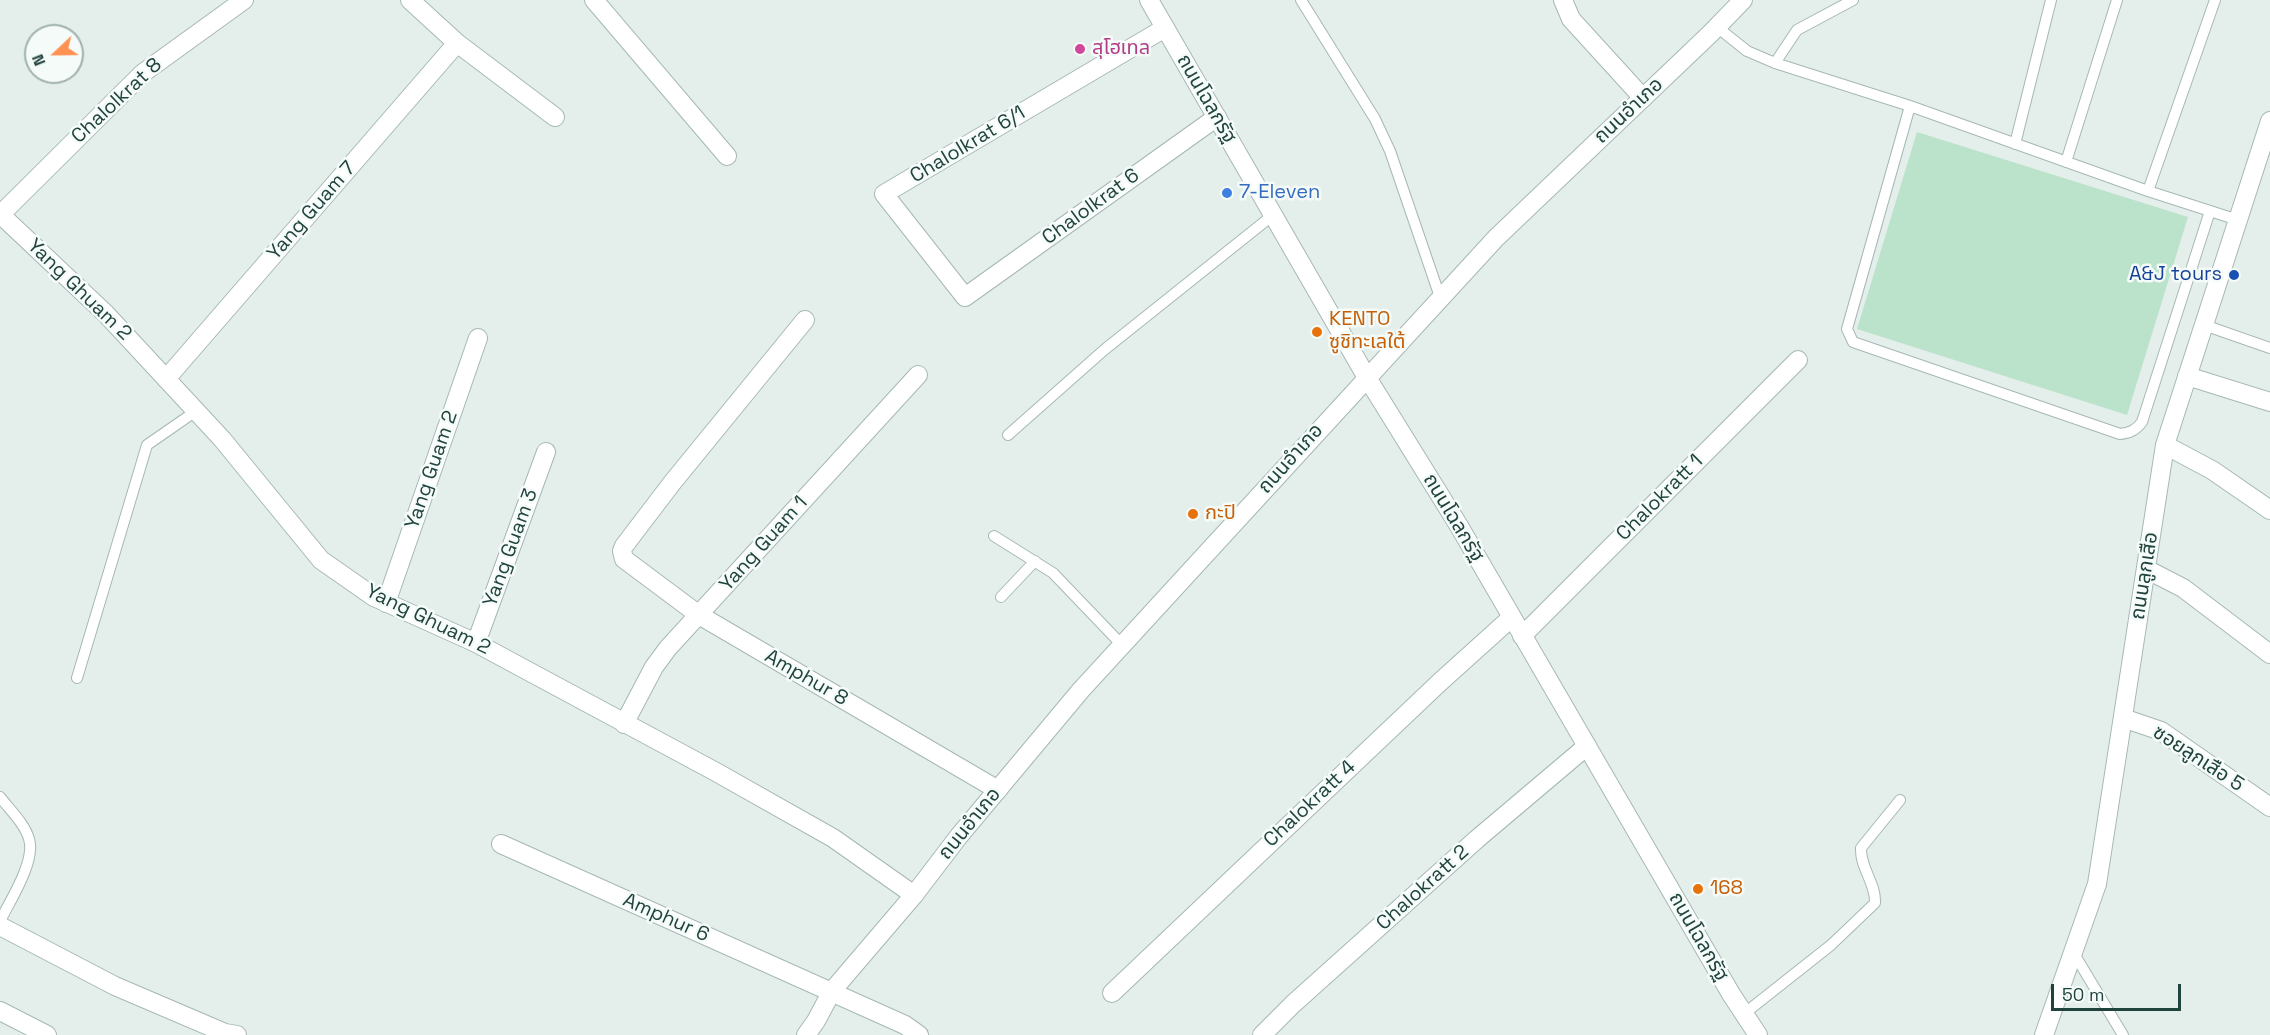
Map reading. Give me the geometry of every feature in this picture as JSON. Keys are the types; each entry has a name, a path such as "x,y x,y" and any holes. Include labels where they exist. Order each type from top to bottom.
{"street":[{"name":"Chalolkrat 8","path":"0,214 143,74 244,0"},
{"path":"410,0 457,43 555,117"},
{"path":"594,0 727,156"},
{"name":"ถนนโฉลกรัฐ","path":"1149,0 1366,376 1459,526 1731,994 1758,1035"},
{"path":"1563,0 1571,19 1643,98"},
{"name":"ถนนอำเภอ","path":"806,1035 831,992 914,895 1081,690 1366,376 1496,238 1717,27 1740,1"},
{"name":"Chalolkrat 6/1","path":"965,297 884,194 1165,28"},
{"name":"Yang Guam 7","path":"166,379 457,43"},
{"name":"Chalolkrat 6","path":"965,297 1217,117"},
{"name":"ถนนลูกเสือ","path":"2044,1035 2097,885 2165,445 2270,121"},
{"name":"Yang Ghuam 2","path":"0,214 106,314 196,411 321,560 374,597 476,643 716,772 833,838 914,895"},
{"name":"Amphur 8","path":"805,320 672,483 624,546 622,555 630,566 699,615 998,790"},
{"name":"Yang Guam 2","path":"386,603 478,338"},
{"name":"Chalokratt 1","path":"1522,636 1798,360"},
{"name":"Yang Guam 1","path":"624,724 654,667 668,648 918,375"},
{"path":"2187,376 2270,402"},
{"path":"2165,445 2212,470 2270,510"},
{"name":"Yang Guam 3","path":"476,643 546,452"},
{"path":"2146,569 2183,588 2270,654"},
{"name":"Chalokratt 4","path":"1112,993 1440,682 1511,618"},
{"name":"ซอยลูกเสือ 5","path":"2123,718 2161,731 2270,807"},
{"name":"Chalokratt 2","path":"1263,1035 1293,1004 1477,839 1587,746"},
{"name":"Amphur 6","path":"501,844 905,1025 919,1035"},
{"path":"0,926 115,986 225,1033 237,1035"},
{"path":"0,1011 47,1035"}],"lane":[{"path":"1301,0 1375,119 1386,142 1415,219 1440,297"},
{"path":"1775,63 1797,30 1853,0"},
{"path":"2015,144 2051,0"},
{"path":"2066,162 2117,0"},
{"path":"2148,191 2215,0"},
{"path":"1717,27 1747,51 1775,63 1910,106 2148,191 2238,220"},
{"path":"1910,106 1847,329 1853,342 2120,434 2128,433 2136,430 2142,422 2210,211"},
{"path":"1008,435 1104,350 1273,215"},
{"path":"2204,325 2270,348"},
{"path":"77,678 147,445 196,411"},
{"path":"994,536 1053,573 1122,645"},
{"path":"1000,597 1035,561"},
{"path":"0,797 25,830 30,841 30,856 0,921"},
{"path":"1745,1013 1831,945 1870,910 1875,903 1875,895 1862,863 1861,848 1900,800"},
{"path":"2073,952 2123,1035"}],"green space":[{"path":"1917,132 2188,217 2127,415 1857,329"}],"place":[{"name":"สุโฮเทล","path":"1080,49"},
{"name":"7-Eleven","path":"1227,193"},
{"name":"A&J tours","path":"2234,275"},
{"name":"KENTO ซูชิทะเลใต้","path":"1317,332"},
{"name":"กะปิ","path":"1193,514"},
{"name":"168","path":"1698,889"}]}
